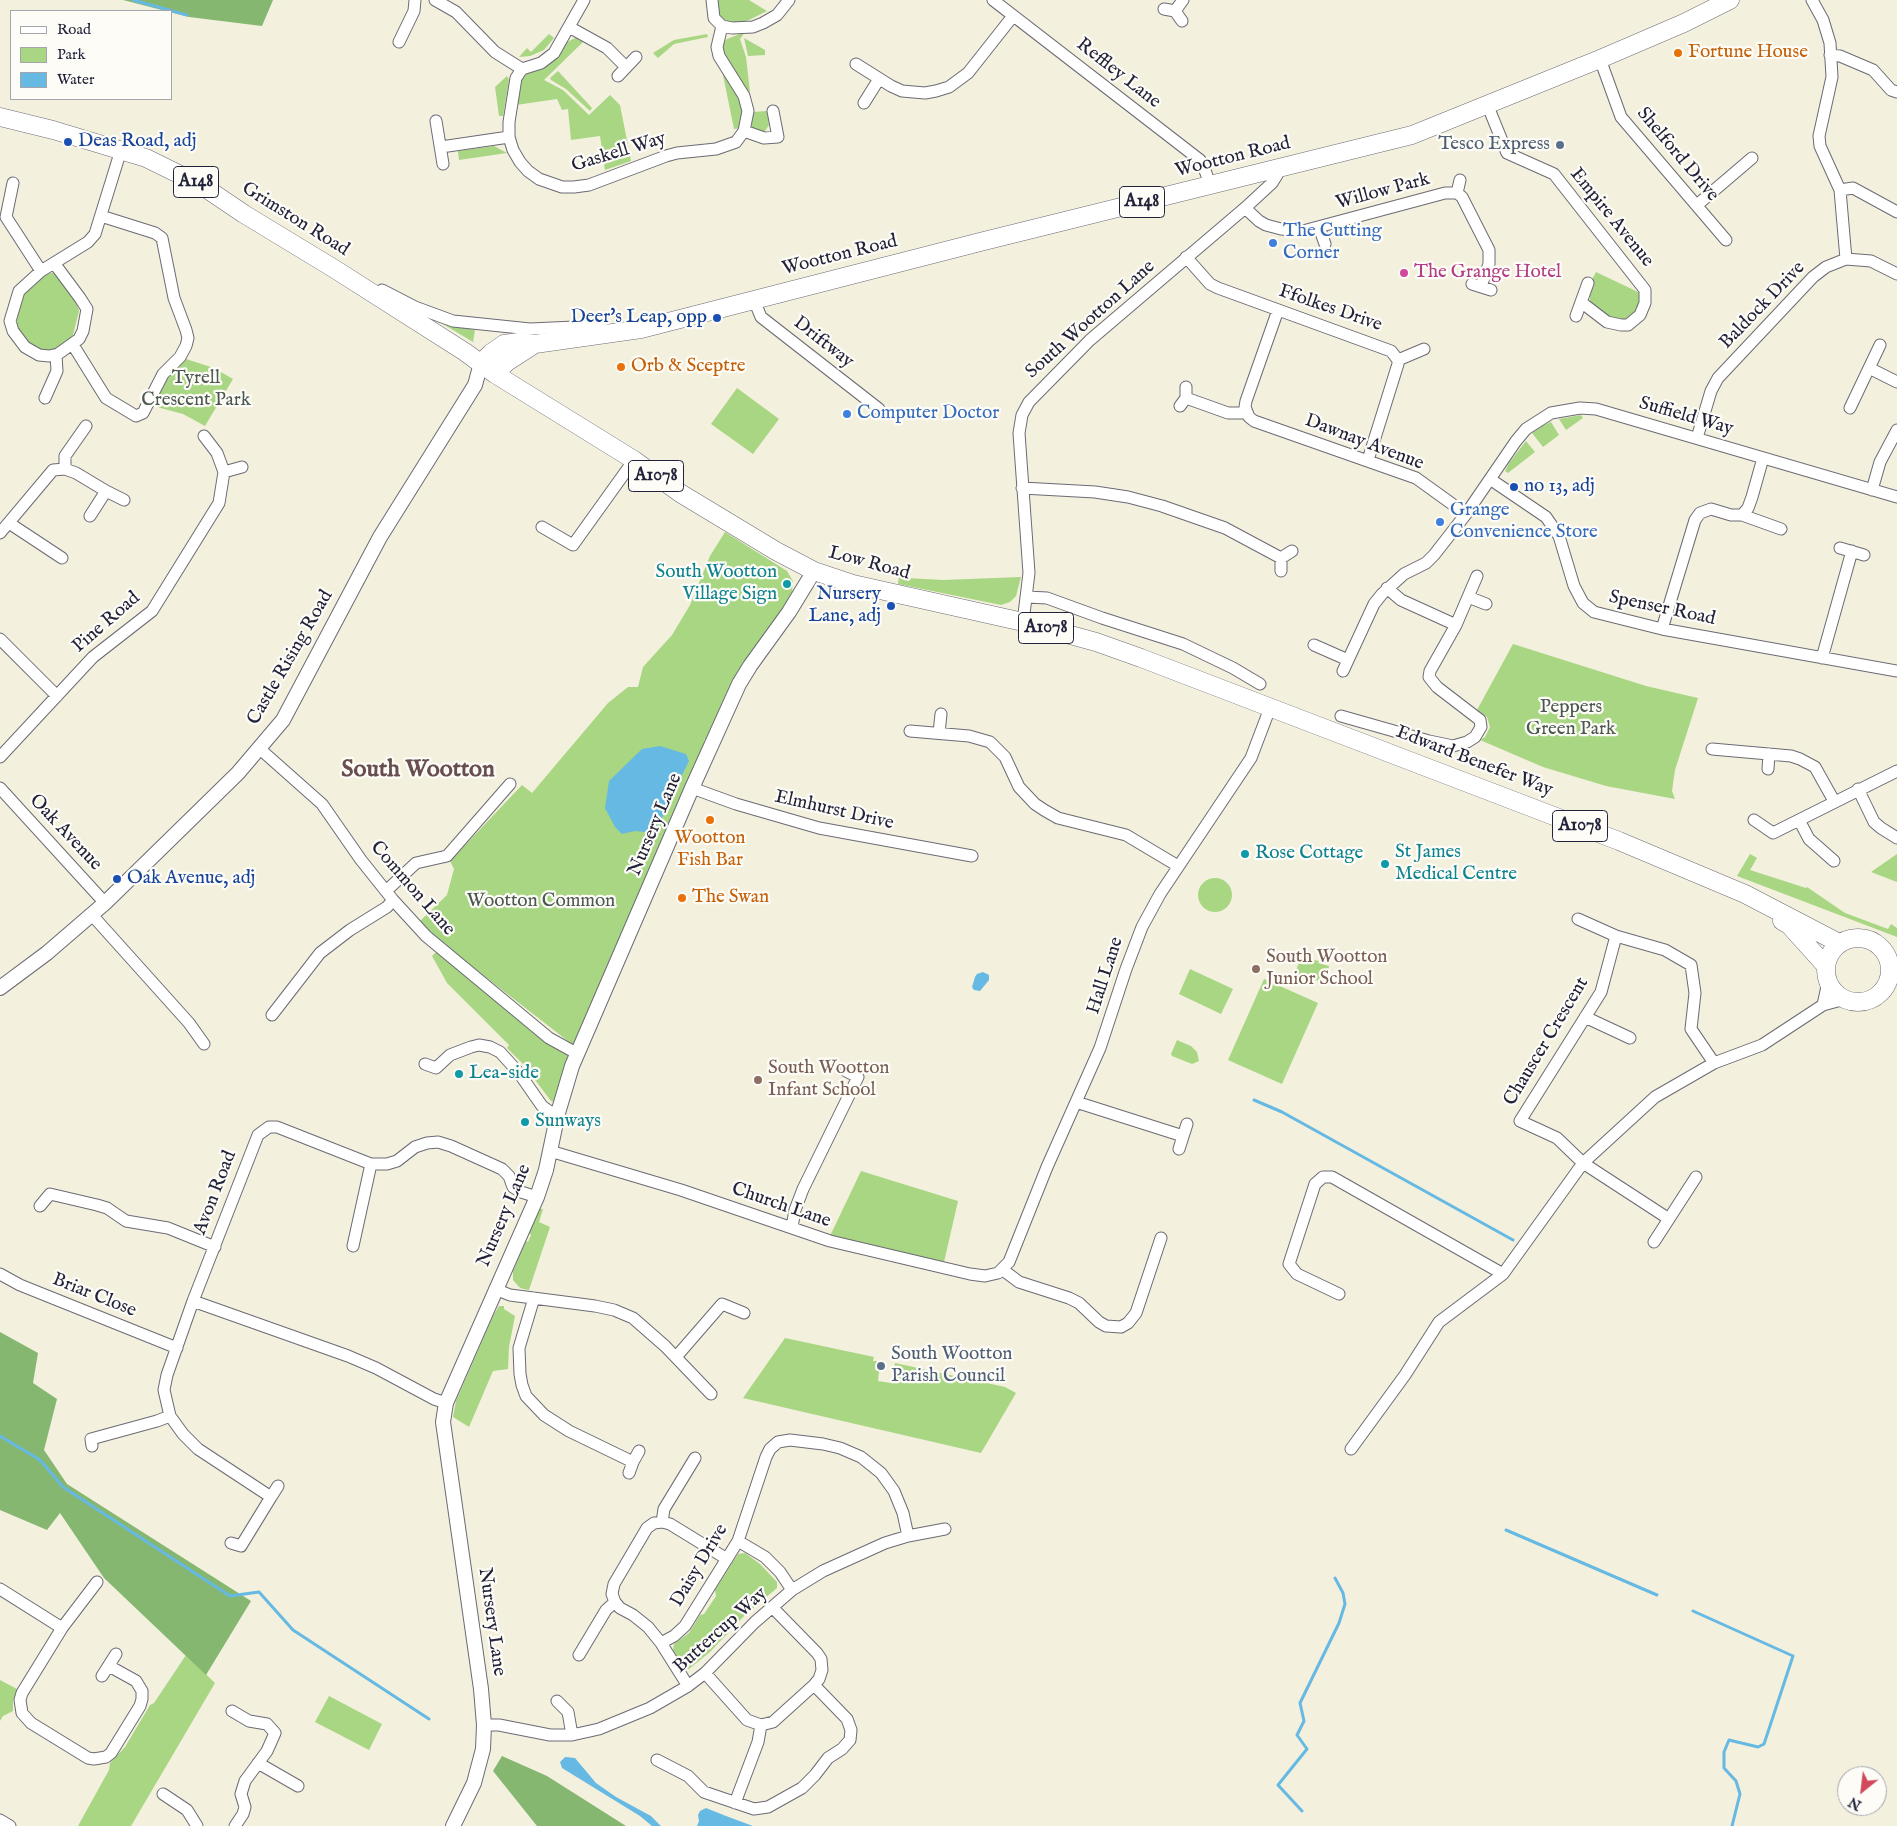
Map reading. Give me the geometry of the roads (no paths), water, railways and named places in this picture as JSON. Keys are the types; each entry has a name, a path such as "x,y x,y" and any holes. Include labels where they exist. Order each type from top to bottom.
{"main road":[{"name":"Wootton Road","path":"488,368 507,362 535,344 649,327 1412,135 1600,59 1684,23 1730,0"},
{"name":"Grimston Road","path":"0,117 146,158 201,185 488,368"},
{"name":"Low Road","path":"488,368 634,460 680,493 776,551 814,571 853,584 1023,622 1096,642 1270,708"},
{"name":"Edward Benefer Way","path":"1270,708 1550,814 1745,894 1839,943"},
{"name":"Edward Benefer Way","path":"1745,894 1789,925 1827,974 1838,995 1846,1000"},
{"path":"1827,974 1832,950 1839,943 1848,939 1857,937 1867,938 1876,943 1893,958 1890,972 1892,980 1879,994 1871,999 1854,1002 1846,1000"}],"street":[{"path":"399,42 414,11 415,0"},
{"path":"435,0 456,12 499,56 522,69 541,63 554,53 584,0"},
{"path":"712,0 714,18 722,26 732,28 747,28 763,23 777,15 790,0"},
{"name":"Reffley Lane","path":"993,0 1200,160 1210,185"},
{"path":"1176,11 1183,0"},
{"path":"1812,0 1823,20 1830,43 1832,77 1819,136 1820,146 1840,190 1846,259"},
{"path":"1164,9 1176,11 1182,20"},
{"path":"856,64 896,89 911,93 936,91 950,87 968,73 1013,16"},
{"path":"722,26 717,47 723,64 747,103 748,121 744,130 757,136 778,141 773,110"},
{"path":"569,27 606,48 622,72 636,57"},
{"path":"486,43 496,34"},
{"path":"1830,54 1840,56 1873,70 1887,86 1897,92"},
{"name":"Shelford Drive","path":"1600,59 1621,117 1726,240"},
{"name":"Gaskell Way","path":"522,69 516,78 513,91 509,137 513,150 528,171 551,184 574,187 589,184 677,153 727,146 736,142 744,130"},
{"path":"864,102 879,79"},
{"name":"Empire Avenue","path":"1487,104 1507,152 1554,174 1645,290 1644,304 1640,315 1628,325 1615,325 1607,322 1581,302"},
{"path":"436,121 443,164"},
{"path":"441,148 509,137"},
{"path":"54,263 86,309 83,331 73,345 56,355 39,355 25,347 5,321 18,291 41,271 88,242 95,234 122,150"},
{"path":"1697,205 1752,158"},
{"name":"South Wootton Lane","path":"1023,622 1027,596 1028,554 1019,433 1022,415 1029,402 1090,340 1272,184 1277,175 1276,169"},
{"path":"1256,174 1259,189 1256,198"},
{"name":"Willow Park","path":"1457,193 1460,180"},
{"path":"14,183 3,219 41,271"},
{"path":"1840,190 1854,188 1897,212"},
{"name":"Willow Park","path":"1245,208 1259,221 1274,227 1303,231 1445,193 1457,193 1462,197 1489,250 1489,264 1481,287"},
{"path":"73,345 106,398 136,416 143,413 162,374 180,357 188,338 174,298 162,238 155,232 101,216"},
{"name":"Willow Park","path":"1319,227 1325,244"},
{"name":"Ffolkes Drive","path":"1186,257 1210,284 1218,288 1386,347 1398,360"},
{"name":"Baldock Drive","path":"1697,438 1711,390 1718,378 1813,277 1826,267 1846,259 1871,261 1897,274"},
{"path":"1576,316 1588,284"},
{"name":"Wootton Road","path":"367,290 379,289 415,307 453,321 530,329 597,326 612,333"},
{"name":"Driftway","path":"754,300 761,317 879,409"},
{"path":"1246,413 1246,401 1278,310"},
{"path":"1850,408 1880,344"},
{"path":"1368,460 1398,360 1424,349"},
{"path":"45,398 57,371 56,355"},
{"name":"Castle Rising Road","path":"0,988 47,953 104,903 238,773 283,720 380,537 475,385 488,368"},
{"path":"1869,368 1897,382"},
{"name":"Dawnay Avenue","path":"1184,397 1228,413 1246,413 1254,421 1416,478 1466,514"},
{"name":"Suffield Way","path":"1343,671 1374,604 1387,588 1404,574 1426,563 1434,555 1466,514 1526,429 1552,413 1566,409 1596,409 1897,497"},
{"path":"71,471 65,456 86,426"},
{"path":"1872,490 1880,462 1897,430"},
{"path":"204,436 217,453 224,472 242,467"},
{"path":"1742,514 1748,508 1752,497 1762,458"},
{"path":"542,527 572,545 634,460"},
{"path":"0,533 53,470 71,471 124,500"},
{"name":"Pine Road","path":"0,757 93,657 152,611 219,503 224,472"},
{"name":"Spenser Road","path":"1490,479 1546,517 1559,536 1574,586 1583,603 1594,612 1662,629 1897,671"},
{"path":"1022,488 1068,489 1095,492 1128,497 1162,506 1226,528 1281,558"},
{"path":"90,516 106,491"},
{"path":"1662,629 1695,520 1700,513 1711,509 1731,515 1742,514 1781,529"},
{"path":"9,523 62,558"},
{"path":"1840,548 1864,555"},
{"path":"1281,558 1292,551"},
{"path":"1822,658 1852,551"},
{"path":"1281,558 1281,571"},
{"name":"Nursery Lane","path":"452,1826 474,1783 483,1749 484,1725 481,1688 443,1422 446,1403 537,1197 546,1170 566,1083 692,788 739,684 797,600 814,571"},
{"path":"1341,716 1435,743 1458,745 1475,737 1481,728 1480,720 1432,683 1429,677 1430,671 1456,624 1477,576"},
{"path":"1387,588 1400,600 1456,624"},
{"path":"1027,596 1047,598 1101,622 1182,647 1253,683"},
{"path":"1468,597 1486,604"},
{"path":"0,639 57,696"},
{"path":"1314,645 1348,660"},
{"name":"Hall Lane","path":"1003,1270 1009,1262 1046,1167 1107,1030 1126,969 1142,927 1178,866 1251,758 1270,708"},
{"path":"939,733 942,714"},
{"path":"910,731 969,736 990,742 1005,757 1022,791 1035,804 1050,814 1072,822 1126,835 1178,866"},
{"path":"1712,748 1800,759 1815,767 1834,801"},
{"name":"Common Lane","path":"260,749 322,804 361,860 412,921 440,949 549,1038 578,1054"},
{"path":"1768,769 1769,754"},
{"path":"1762,838 1897,771"},
{"path":"272,1014 320,953 350,930 387,907 390,895 416,863 447,856 510,784"},
{"name":"Oak Avenue","path":"0,788 104,903"},
{"name":"Elmhurst Drive","path":"692,788 763,813 819,828 972,856"},
{"path":"1858,789 1874,822 1897,838"},
{"path":"1754,820 1773,833"},
{"path":"1799,820 1809,839 1834,862"},
{"path":"92,914 189,1023 204,1044"},
{"path":"1578,919 1616,936 1665,950 1691,965 1694,993 1691,1029 1714,1063"},
{"name":"Chauscer Crescent","path":"1616,936 1601,992 1517,1120 1557,1138 1583,1163 1669,1220"},
{"path":"1823,1005 1827,974"},
{"path":"1351,1449 1405,1375 1439,1322 1503,1274 1583,1163 1654,1097 1714,1063 1762,1045 1823,1005 1846,1000"},
{"path":"1584,1017 1630,1038"},
{"path":"425,1064 436,1068 450,1055 471,1047 490,1048 500,1052 519,1072 542,1106 549,1111 558,1113"},
{"path":"792,1227 795,1210 803,1189 863,1079 846,1071"},
{"path":"1076,1102 1183,1136"},
{"path":"1179,1149 1187,1124"},
{"name":"Avon Road","path":"170,1416 164,1390 193,1300 258,1135 269,1127 282,1128 371,1164 387,1164 397,1161 415,1147 438,1142 502,1168 509,1176 513,1187 521,1192 537,1197"},
{"name":"Church Lane","path":"550,1150 681,1190 830,1241 970,1274 985,1276 998,1274 1003,1270"},
{"path":"352,1246 371,1164"},
{"path":"1338,1294 1297,1274 1289,1264 1315,1184 1323,1177 1332,1177 1503,1274"},
{"path":"1654,1242 1696,1177"},
{"path":"41,1186 50,1194 97,1204 126,1220 168,1228 214,1247"},
{"path":"40,1206 50,1194"},
{"path":"1003,1270 1019,1282 1079,1303 1106,1326 1121,1327 1128,1323 1136,1313 1160,1238"},
{"name":"Briar Close","path":"0,1274 20,1285 177,1348"},
{"path":"495,1289 510,1295 570,1301 614,1310 633,1318 676,1357 711,1394"},
{"path":"534,1298 519,1348 520,1374 526,1396 555,1423 636,1456 628,1473"},
{"path":"193,1300 348,1356 376,1368 434,1399 446,1403"},
{"path":"676,1357 724,1300 744,1313"},
{"path":"92,1446 91,1439 170,1416 183,1434 198,1449 271,1497"},
{"name":"Daisy Drive","path":"661,1643 674,1636 685,1626 738,1541 770,1449 778,1442 790,1440 823,1444 840,1448 861,1458 881,1473 894,1491 904,1513 908,1536"},
{"path":"662,1522 664,1509 695,1458"},
{"path":"231,1543 241,1546 278,1486"},
{"path":"688,1686 661,1643 648,1627 633,1615 620,1608 615,1602 612,1594 614,1584 647,1528 654,1523 670,1524 727,1559"},
{"name":"Buttercup Way","path":"484,1725 499,1724 550,1735 572,1735 599,1729 650,1708 688,1686 772,1607 792,1590 823,1571 885,1542 945,1529"},
{"path":"738,1541 765,1557 780,1572 792,1590"},
{"path":"97,1582 86,1588 22,1693 20,1706 25,1718 88,1758 106,1757 111,1753 140,1706 142,1699 142,1691 136,1681 109,1666"},
{"path":"0,1589 62,1628"},
{"path":"579,1655 606,1610 615,1602"},
{"path":"705,1672 747,1720 761,1725 773,1722 814,1685 819,1679 822,1670 820,1659 772,1607"},
{"path":"102,1676 116,1654"},
{"path":"657,1760 688,1776 704,1792 754,1809 768,1807 802,1788 815,1776 828,1758 842,1749 850,1740 851,1730 847,1719 814,1685"},
{"path":"557,1701 568,1712 572,1735"},
{"path":"232,1711 250,1721 267,1724 275,1733 274,1738 245,1781 241,1794 245,1806 236,1826"},
{"path":"735,1802 758,1742 761,1725"},
{"path":"258,1763 298,1786"},
{"path":"163,1794 187,1810 197,1826"},
{"path":"0,1820 10,1826"}],"water":[{"path":"660,746 686,754 689,761 664,811 661,823 645,832 635,831 622,834 615,827 605,808 609,781 642,749"},
{"path":"983,972 989,975 989,980 980,991 974,990 972,987 975,977"},
{"path":"565,1757 575,1758 596,1783 616,1797 651,1816 661,1826 652,1826 640,1816 562,1768 560,1762"},
{"path":"706,1808 753,1826 697,1826 700,1811"}],"waterway":[{"path":"133,0 169,10"},
{"path":"172,11 187,15"},
{"path":"1254,1100 1282,1112 1513,1240"},
{"path":"0,1436 40,1460 63,1487 230,1596 259,1592 293,1630 429,1719"},
{"path":"1506,1530 1657,1595"},
{"path":"1302,1811 1278,1785 1307,1749 1297,1735 1304,1721 1300,1703 1339,1623 1345,1604 1343,1593 1335,1578"},
{"path":"1693,1611 1793,1656 1764,1744 1758,1747 1729,1740 1724,1752 1724,1768 1736,1781 1740,1794 1732,1826"}],"place":[{"name":"Fortune House","path":"1678,53"},
{"name":"Deas Road, adj","path":"68,142"},
{"name":"Tesco Express","path":"1560,145"},
{"name":"The Cutting Corner","path":"1273,243"},
{"name":"The Grange Hotel","path":"1404,273"},
{"name":"Deer's Leap, opp","path":"717,318"},
{"name":"Orb & Sceptre","path":"621,367"},
{"name":"Computer Doctor","path":"847,414"},
{"name":"no 13, adj","path":"1514,487"},
{"name":"Grange Convenience Store","path":"1440,522"},
{"name":"South Wootton Village Sign","path":"787,584"},
{"name":"Nursery Lane, adj","path":"891,606"},
{"name":"Wootton Fish Bar","path":"710,820"},
{"name":"Rose Cottage","path":"1245,854"},
{"name":"St James Medical Centre","path":"1385,864"},
{"name":"Oak Avenue, adj","path":"117,879"},
{"name":"The Swan","path":"682,898"},
{"name":"South Wootton Junior School","path":"1256,969"},
{"name":"Lea-side","path":"459,1074"},
{"name":"South Wootton Infant School","path":"758,1080"},
{"name":"Sunways","path":"525,1122"},
{"name":"South Wootton Parish Council","path":"881,1366"}],"district":[{"name":"South Wootton","path":"418,771"}],"park label":[{"name":"Tyrell Crescent Park","path":"196,390"},
{"name":"Peppers Green Park","path":"1571,719"},
{"name":"Wootton Common","path":"541,902"}]}
